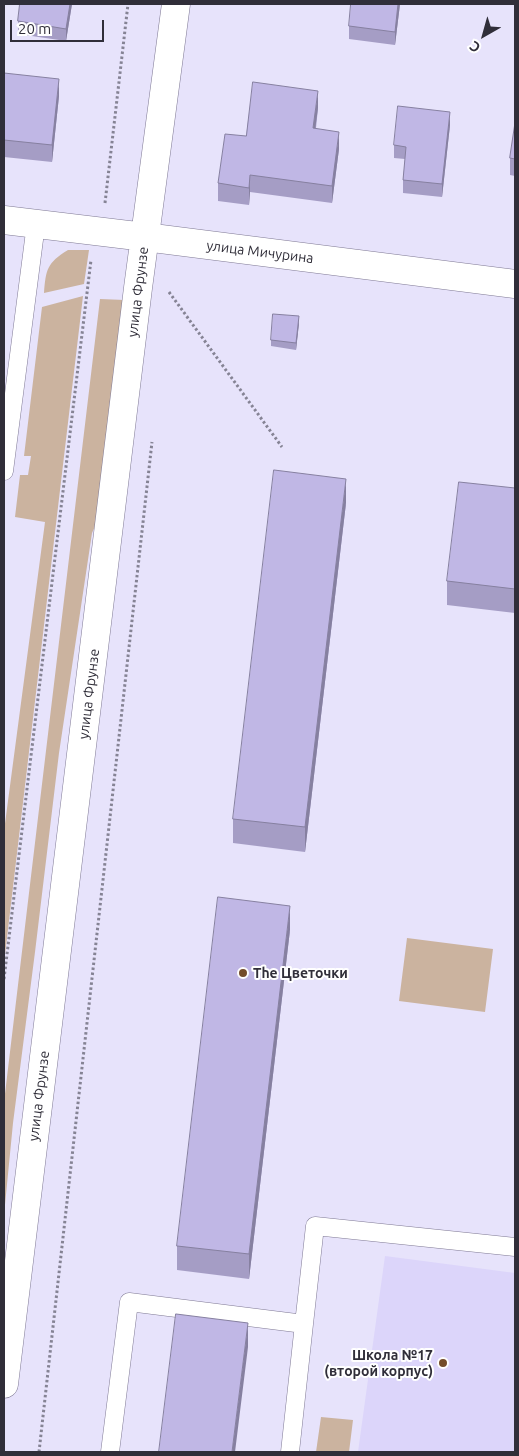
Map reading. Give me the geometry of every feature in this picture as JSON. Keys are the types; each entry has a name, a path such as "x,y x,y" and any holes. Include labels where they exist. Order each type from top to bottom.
{"main road":[{"name":"улица Фрунзе","path":"4,1384 145,237 176,4"},
{"name":"улица Мичурина","path":"4,220 96,230 515,284"}],"lane":[{"path":"4,471 36,224"},
{"path":"290,1452 315,1226 515,1246"},
{"path":"110,1452 129,1302 304,1324"}],"path":[{"path":"4,979 86,293 96,230 103,217 128,4"},
{"path":"168,302 168,292 282,447"},
{"path":"39,1452 152,441"}],"shaded area":[{"path":"68,250 89,250 84,284 44,293 49,267"},
{"path":"83,296 4,963 4,831 45,522 15,517 20,475 28,475 31,456 24,456 42,307"},
{"path":"100,299 125,300 98,520 92,533 59,753 13,1123 4,1215 4,1102"},
{"path":"407,938 493,949 485,1012 399,1001"},
{"name":"Школа №17 (второй корпус)","path":"385,1256 515,1273 515,1452 358,1452"},
{"path":"321,1417 353,1420 349,1452 316,1452"}],"building":[{"path":"20,4 70,4 66,29 18,21"},
{"path":"351,4 398,4 395,32 349,26"},
{"path":"4,73 59,79 52,145 4,140"},
{"path":"253,82 318,91 313,128 339,132 332,186 250,175 249,188 218,183 225,134 246,136"},
{"path":"398,106 450,112 442,184 403,180 406,147 394,145"},
{"path":"515,123 515,159 510,158"},
{"path":"273,314 299,316 296,343 271,340"},
{"path":"274,470 346,479 305,827 233,819"},
{"path":"459,482 515,488 515,589 447,581"},
{"path":"218,897 290,906 249,1254 177,1246"},
{"path":"176,1314 248,1323 232,1452 159,1452"}],"place":[{"name":"The Цветочки","path":"243,973"},
{"name":"Школа №17 (второй корпус)","path":"443,1363"}]}
